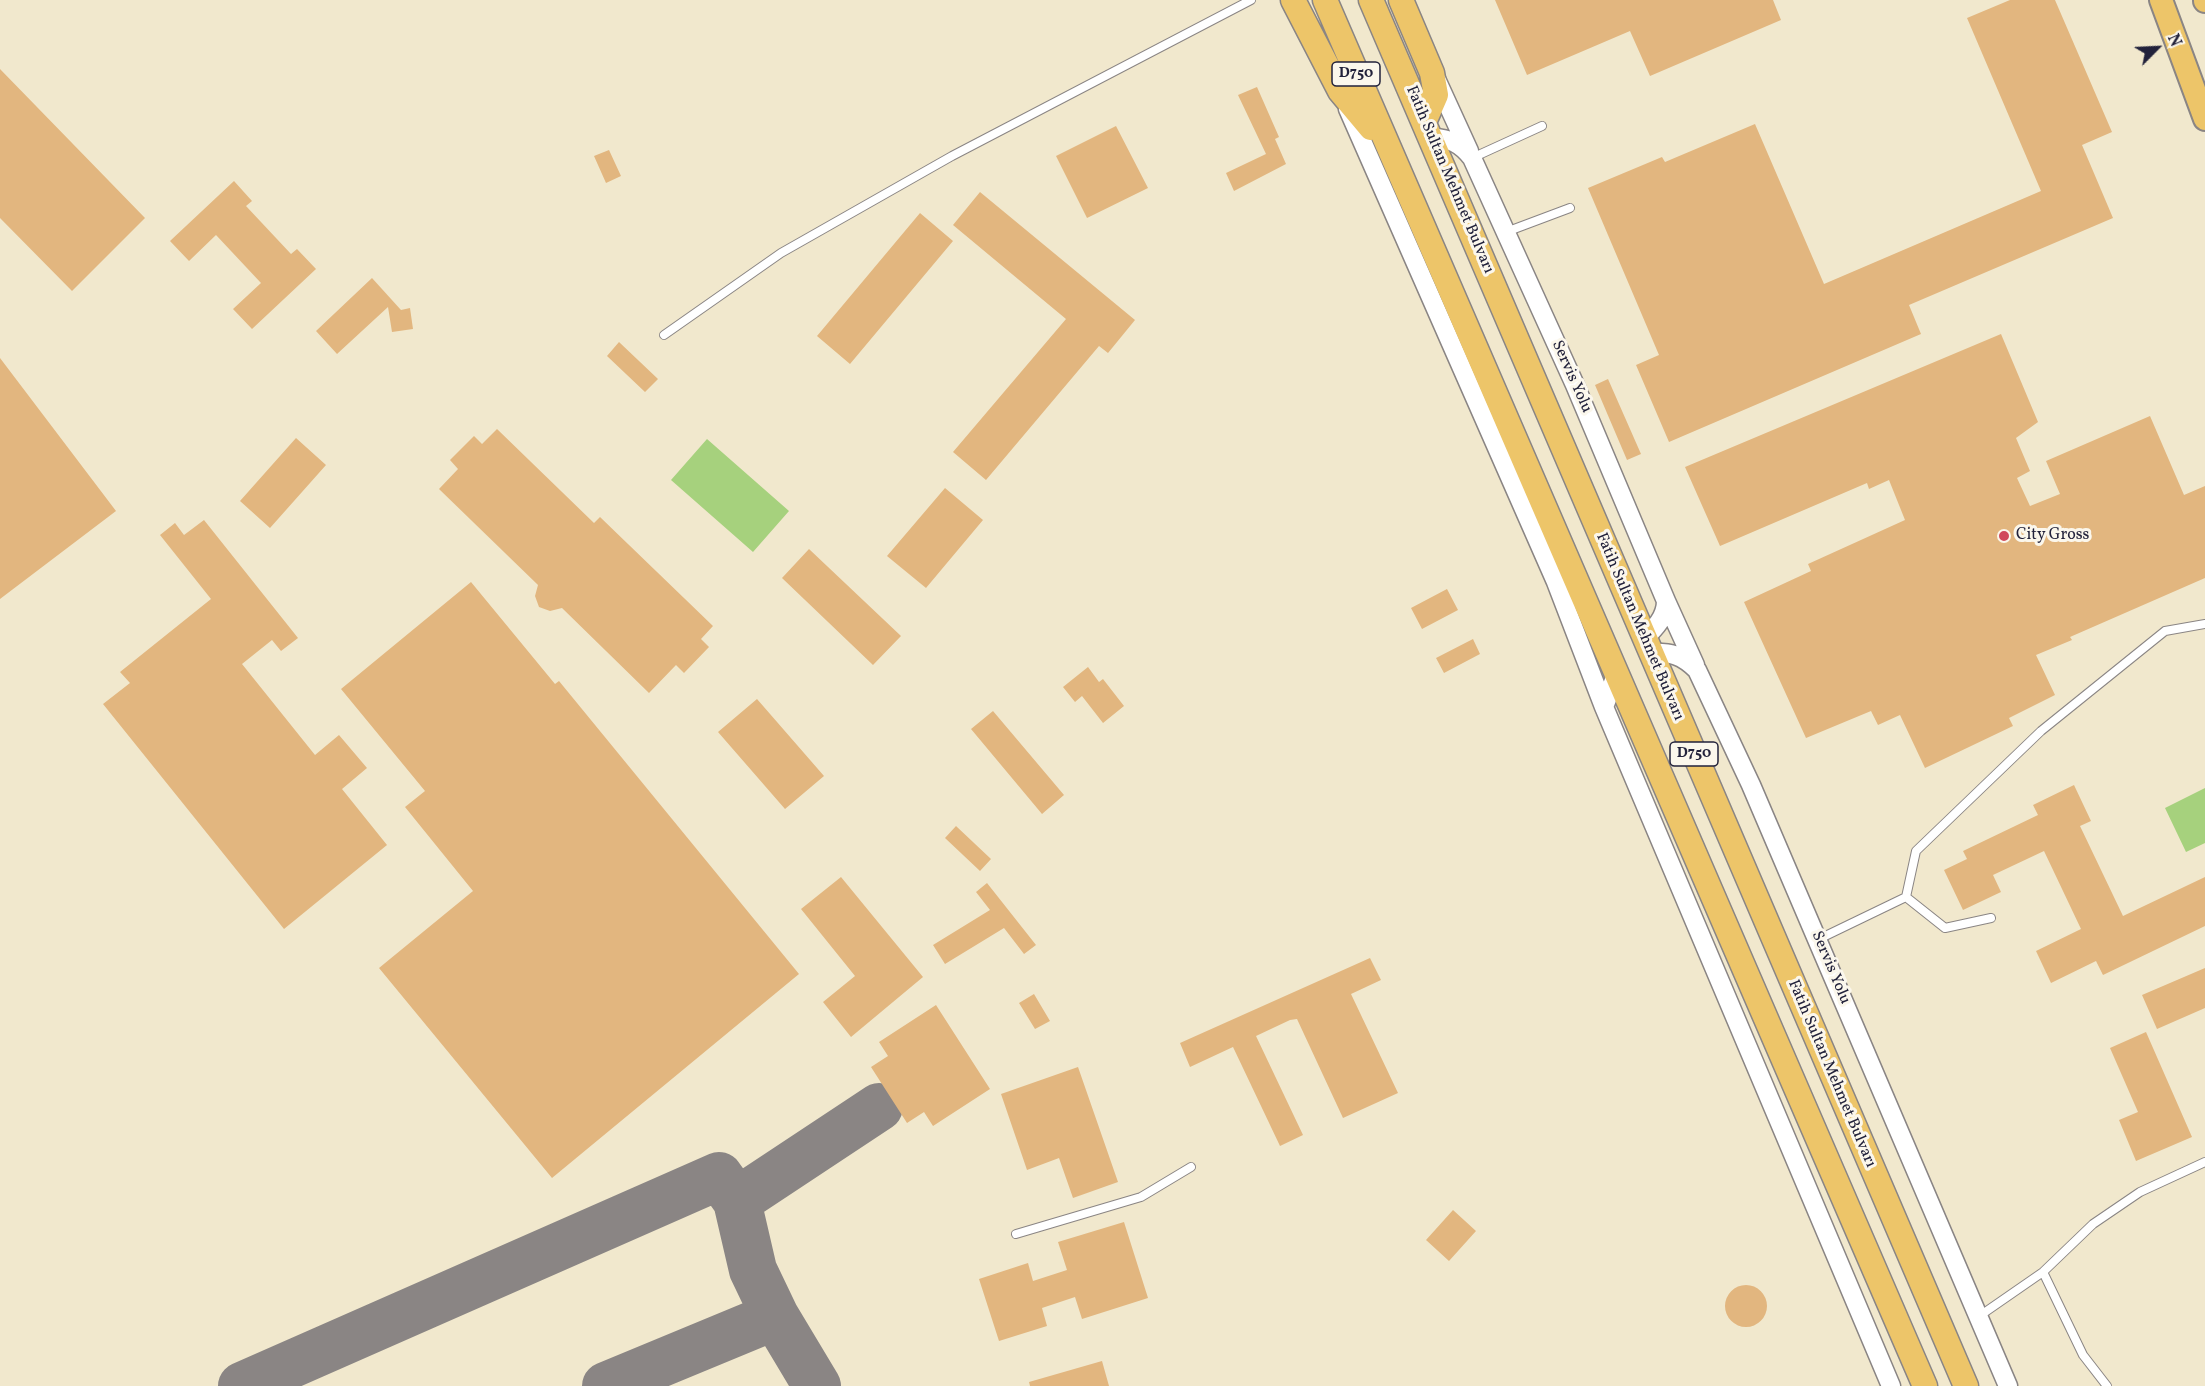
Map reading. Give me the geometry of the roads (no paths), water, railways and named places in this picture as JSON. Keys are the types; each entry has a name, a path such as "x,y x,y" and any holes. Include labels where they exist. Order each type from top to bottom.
{"highway":[{"path":"1293,0 1340,91 1388,148"},
{"name":"D750","path":"1324,0 1925,1386"},
{"name":"Fatih Sultan Mehmet Bulvarı","path":"1371,0 1966,1386"},
{"path":"1401,0 1432,74 1436,95 1428,129"}],"main road":[{"path":"2161,0 2205,118"}],"street":[{"path":"1422,50 1472,158"},
{"path":"1340,91 1556,582 1604,707 1891,1386"},
{"name":"Servis Yolu","path":"1428,129 1459,144 1472,158 1575,386 1666,601 1751,785 2008,1386"},
{"path":"1556,582 1587,604"},
{"path":"1666,601 1666,608 1647,646 1686,658 1697,670"},
{"path":"1604,707 1616,675"}],"lane":[{"path":"664,335 781,253 952,156 1251,0"},
{"path":"1472,158 1542,126"},
{"path":"1506,232 1570,208"},
{"path":"1906,897 1916,851 2040,731 2165,631 2205,624"},
{"path":"1906,897 1945,928 1991,918"},
{"path":"1818,940 1906,897"},
{"path":"1978,1317 2043,1272 2093,1224 2140,1192 2205,1162"},
{"path":"1016,1234 1141,1197 1191,1167"},
{"path":"2043,1272 2083,1355 2107,1386"}],"place":[{"name":"City Gross","path":"2004,536"}]}
